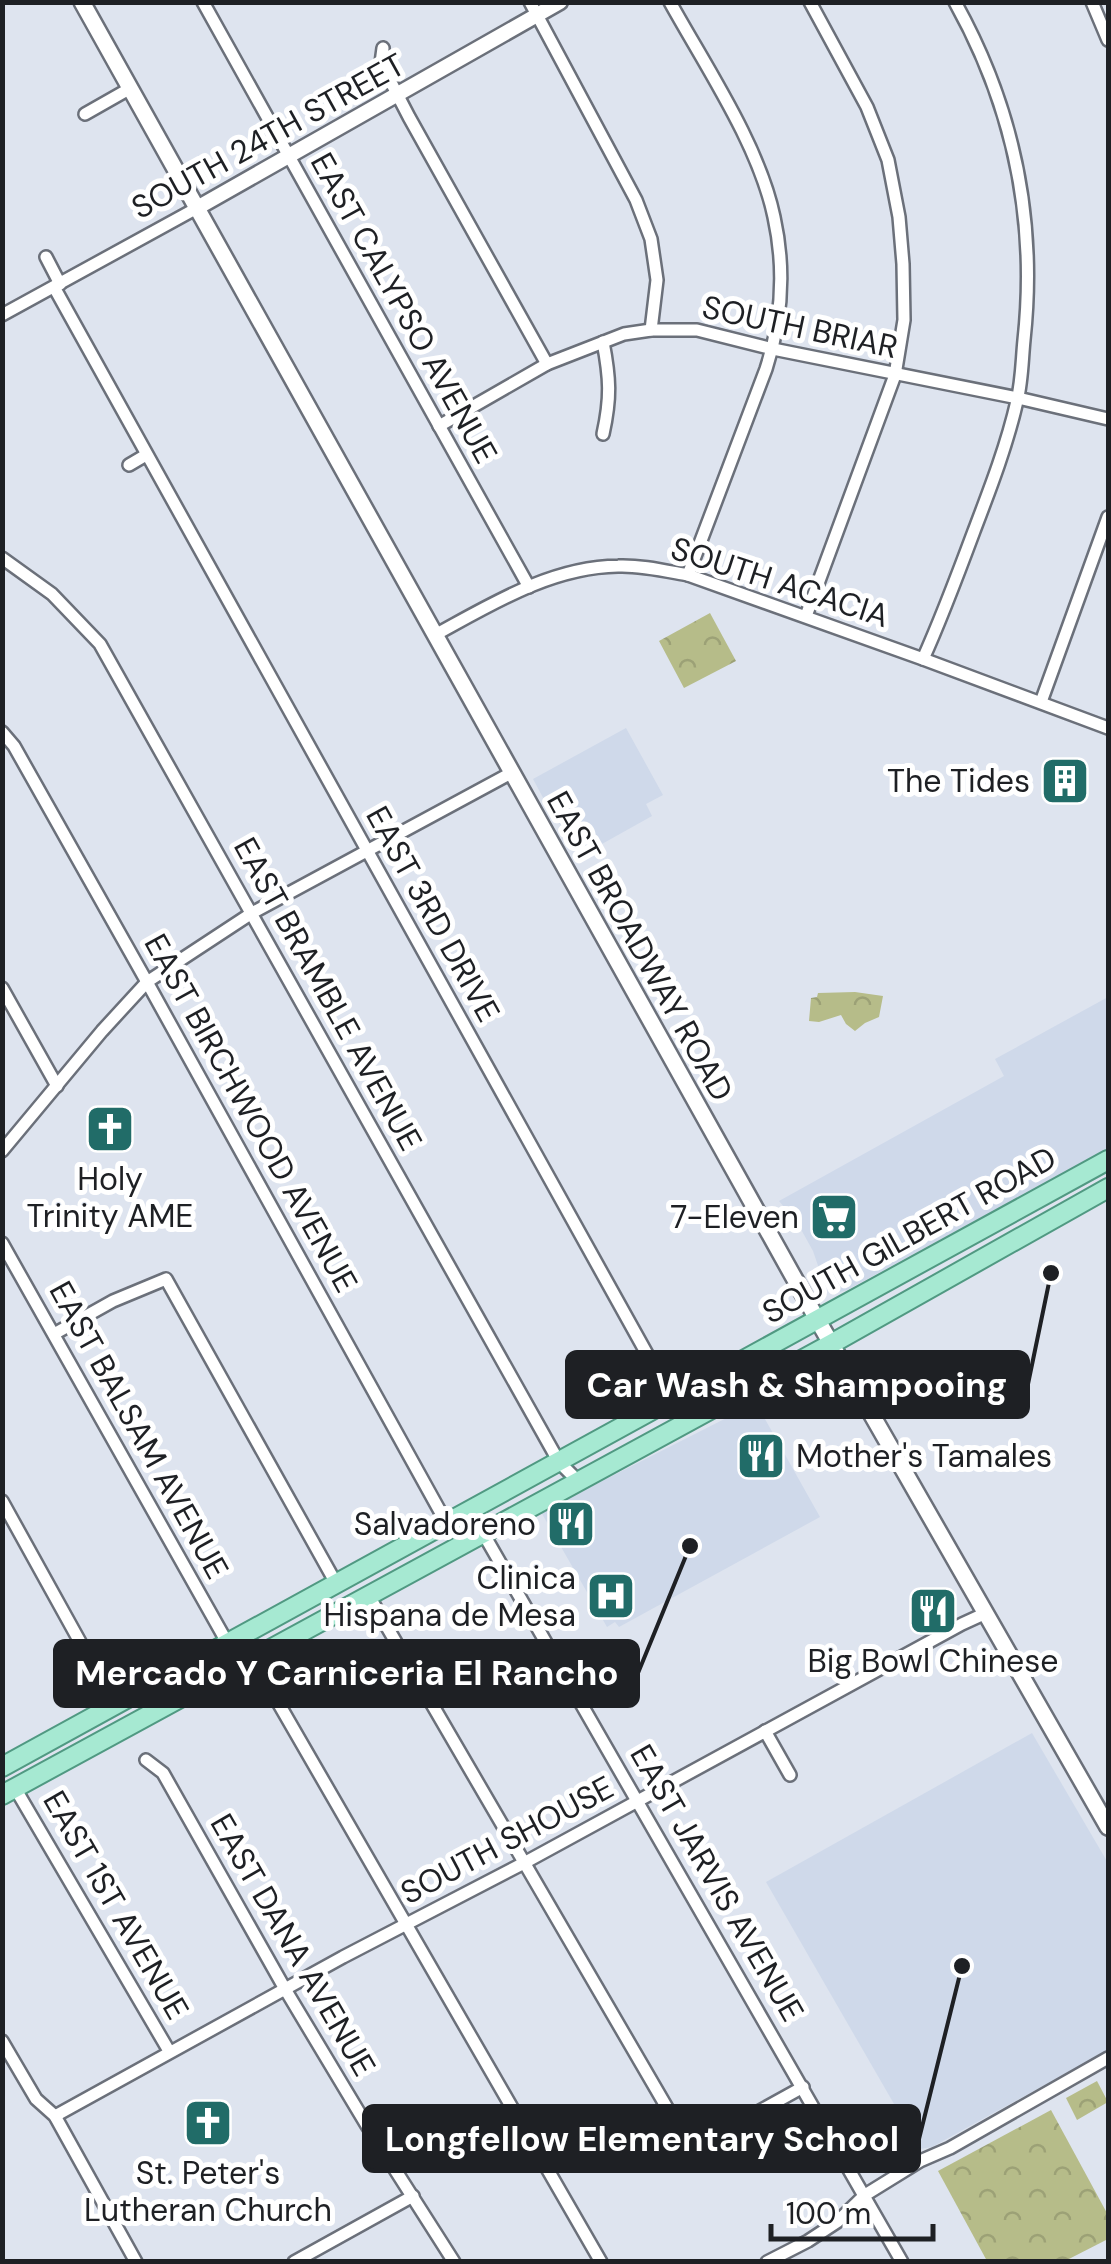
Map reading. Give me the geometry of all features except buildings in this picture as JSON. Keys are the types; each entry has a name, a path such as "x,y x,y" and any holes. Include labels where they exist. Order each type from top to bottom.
{"main road":[{"name":"EAST BROADWAY ROAD","path":"82,2 831,1344 1108,1825"},
{"name":"SOUTH GILBERT ROAD","path":"3,1765 1108,1160"},
{"path":"1103,1191 1097,1181 1108,1172"},
{"path":"995,1252 1006,1235 1056,1203 1060,1195 1057,1188"},
{"name":"SOUTH GILBERT ROAD","path":"9,1792 831,1344 1103,1191"}],"street":[{"name":"EAST CALYPSO AVENUE","path":"203,2 529,587"},
{"name":"SOUTH 24TH STREET","path":"2,315 398,94 533,9 560,2"},
{"path":"670,2 761,174 774,217 781,298 773,349 688,575"},
{"path":"806,616 895,375 904,320 899,217 888,160 867,107 810,2"},
{"path":"923,658 987,497 1018,398 1028,308 1022,190 1012,144 996,88 955,2"},
{"path":"1092,2 1108,40"},
{"path":"533,9 636,200 651,239 657,280 652,330"},
{"path":"384,48 382,62 398,94 547,364"},
{"path":"85,114 129,89"},
{"name":"EAST 3RD DRIVE","path":"46,257 57,286 146,455 672,1399"},
{"name":"SOUTH BRIAR","path":"439,426 547,364 624,334 652,330 696,330 1108,420"},
{"path":"603,342 610,402 603,434"},
{"path":"129,464 146,455"},
{"path":"1041,702 1108,517"},
{"name":"EAST BRAMBLE AVENUE","path":"2,558 52,594 100,644 559,1462 578,1482"},
{"name":"SOUTH ACACIA","path":"435,635 555,576 622,566 688,575 1108,728"},
{"name":"EAST BIRCHWOOD AVENUE","path":"2,732 14,746 147,982 447,1524"},
{"path":"2,1152 102,1030 147,982 252,913 511,773"},
{"path":"2,988 58,1086"},
{"name":"EAST BALSAM AVENUE","path":"2,1242 228,1644"},
{"path":"54,1334 113,1301 166,1279 337,1584"},
{"path":"2,1501 90,1660 92,1678"},
{"name":"EAST JARVIS AVENUE","path":"482,1533 902,2262"},
{"path":"369,1596 691,2149 804,2087"},
{"name":"SOUTH SHOUSE","path":"55,2116 284,1988 986,1614"},
{"path":"253,1659 601,2262"},
{"path":"766,1731 790,1775"},
{"name":"EAST DANA AVENUE","path":"146,1760 163,1774 284,1988 454,2262"},
{"name":"EAST 1ST AVENUE","path":"9,1792 169,2051"},
{"path":"2,2041 36,2099 55,2116 136,2262"},
{"path":"767,2262 837,2222 865,2195 920,2160 950,2148 1108,2058"},
{"path":"294,2262 413,2196"}],"shaded area":[{"path":"626,728 663,795 646,804 652,816 584,854 554,818 533,779"},
{"path":"1108,997 1108,1149 847,1290 836,1293 825,1286 813,1251 779,1201 1004,1076 995,1059"},
{"path":"756,1403 820,1517 619,1627 615,1622 607,1627 541,1512"},
{"path":"1032,1733 1108,1863 1108,2050 932,2147 920,2149 766,1882"}],"green space":[{"path":"710,613 736,661 684,688 659,641"},
{"path":"818,993 883,996 879,1017 855,1031 841,1015 809,1021 811,998"},
{"path":"1097,2081 1108,2102 1077,2120 1066,2098"},
{"path":"1051,2110 1108,2215 1108,2239 1065,2261 987,2261 938,2171"}],"place":[{"name":"The Tides","path":"1065,781"},
{"name":"Holy Trinity AME","path":"110,1129"},
{"name":"7-Eleven","path":"834,1217"},
{"name":"Car Wash & Shampooing","path":"1051,1273"},
{"name":"Mother's Tamales","path":"761,1456"},
{"name":"Salvadoreno","path":"571,1524"},
{"name":"Mercado Y Carniceria El Rancho","path":"690,1546"},
{"name":"Clinica Hispana de Mesa","path":"611,1596"},
{"name":"Big Bowl Chinese","path":"933,1611"},
{"name":"Longfellow Elementary School","path":"962,1966"},
{"name":"St. Peter's Lutheran Church","path":"208,2123"}]}
